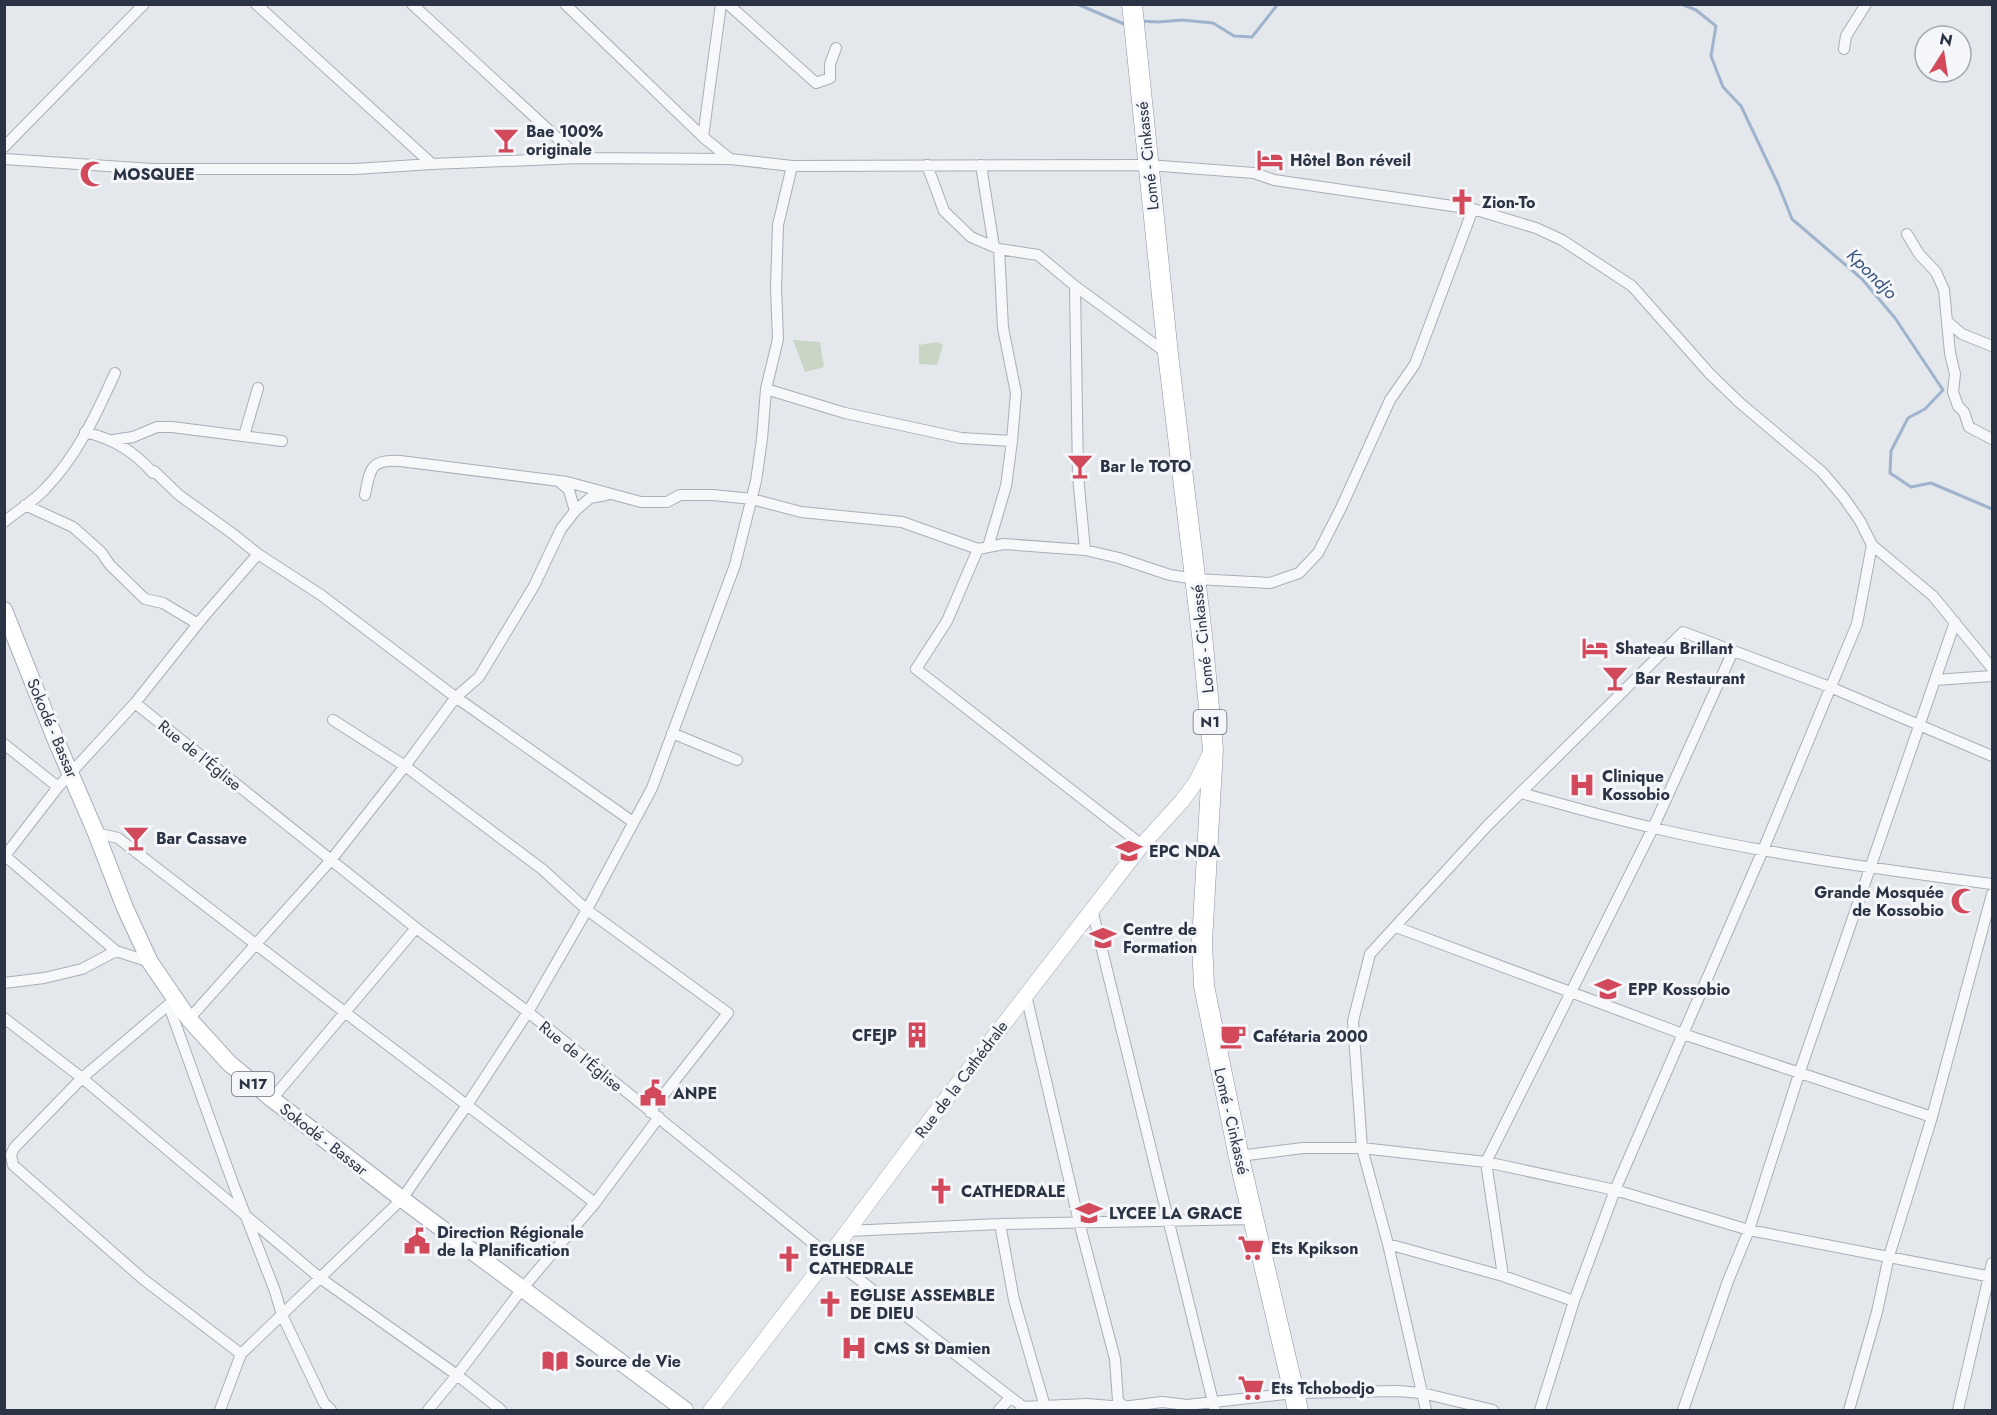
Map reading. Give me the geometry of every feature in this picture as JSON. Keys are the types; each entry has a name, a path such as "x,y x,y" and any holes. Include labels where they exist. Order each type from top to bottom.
{"highway":[{"name":"Lomé - Cinkassé","path":"1132,6 1168,354 1196,579 1213,749 1202,967 1214,1038 1239,1156 1296,1402"}],"main road":[{"name":"Sokodé - Bassar","path":"4,610 125,908 172,1003 229,1063 272,1099 685,1410"}],"street":[{"path":"4,147 144,4"},
{"path":"256,4 432,164"},
{"path":"412,4 579,158"},
{"path":"565,4 703,137 730,159"},
{"path":"703,137 722,4"},
{"path":"728,4 816,82 830,78 830,64 836,48"},
{"path":"1844,49 1846,36 1866,4"},
{"path":"4,159 152,169 355,169 579,158 730,159 792,166 1148,165 1254,173 1274,180 1473,209 1536,228 1562,240 1632,286 1710,374 1740,403 1822,472 1860,521 1872,545 1933,596 1992,668"},
{"path":"927,165 944,211 972,237 997,248 1038,255 1168,354"},
{"path":"981,165 997,248 1003,328 1016,393 1012,441 1006,486 983,548 947,621 916,669 1142,845"},
{"path":"220,1410 241,1354 402,1199 528,1012 587,910 652,788 735,565 752,499 762,439 765,389 778,339 776,288 778,225 792,166"},
{"path":"365,495 370,470 375,464 385,460 560,481 641,502 667,502 680,495 713,495 752,499 801,512 902,522 983,548 1004,544 1085,550 1119,558 1170,575 1196,579 1270,583 1299,573 1318,553 1390,400 1415,364 1473,209"},
{"path":"1907,234 1919,254 1936,272 1944,290 1950,353 1955,374 1953,392 1958,406 1964,412 1969,427 1992,439"},
{"path":"1075,285 1078,476 1085,550"},
{"path":"1948,322 1962,334 1992,346"},
{"path":"4,522 43,492 63,469 79,446 115,373"},
{"path":"243,436 258,388"},
{"path":"765,389 845,413 961,438 1012,441"},
{"path":"113,440 133,437 157,427 282,441"},
{"path":"85,432 113,440 132,451 179,495 258,554 321,595 456,697 633,822"},
{"path":"560,481 569,490 575,511"},
{"path":"189,1019 331,860 456,697 480,677 534,586 561,529 575,511 590,498 610,494"},
{"path":"25,505 73,527 101,552 110,565 145,599 163,603 198,624"},
{"path":"1540,1410 1574,1301 1615,1190 1763,850 1857,624 1872,545"},
{"path":"150,962 116,951 5,856 58,787 135,703 258,554"},
{"path":"1683,1410 1728,1281 1749,1230 1800,1071 1955,622"},
{"path":"1426,1410 1388,1244 1362,1148 1353,1022 1370,954 1488,825 1683,632 1830,687 1992,756"},
{"path":"1503,1276 1486,1162 1653,828 1733,651"},
{"path":"1935,680 1992,676"},
{"name":"Rue de l'Église","path":"135,703 416,928 528,1012 830,1256 1024,1408"},
{"path":"333,720 405,766 542,869 587,910 728,1013 595,1203 522,1289 428,1410"},
{"path":"672,733 737,760"},
{"path":"4,744 58,787"},
{"name":"Rue de la Cathédrale","path":"711,1410 1092,909 1142,845 1182,801 1196,782 1213,749"},
{"path":"1521,793 1653,828 1763,850 1870,868 1992,884"},
{"path":"96,833 118,838 595,1203"},
{"path":"1849,1410 1877,1312 1889,1256 1932,1117 1992,894"},
{"path":"1092,909 1214,1406"},
{"path":"1396,927 1683,1034 1800,1071 1932,1117"},
{"path":"272,1099 416,928"},
{"path":"4,983 44,978 82,969 116,951"},
{"path":"1026,995 1079,1222 1115,1359 1118,1401 1126,1409"},
{"path":"241,1354 143,1279 13,1165 10,1155 14,1148 82,1078 172,1003 234,1186 247,1214 282,1315 324,1403 331,1410"},
{"path":"4,1018 82,1078 247,1214 320,1278 457,1375 501,1410"},
{"path":"1239,1156 1303,1148 1362,1148 1486,1162 1615,1190 1749,1230 1991,1277"},
{"path":"848,1230 1000,1224 1255,1219"},
{"path":"1000,1224 1014,1300 1046,1408"},
{"path":"1388,1244 1503,1276 1574,1301"},
{"path":"1958,1410 1991,1277 1992,1263"},
{"path":"1024,1408 1087,1404 1126,1409 1162,1402 1214,1406 1296,1402 1397,1391 1422,1393 1493,1410"},
{"path":"999,1410 1010,1398"}],"green space":[{"path":"793,340 820,342 824,367 805,372"},
{"path":"937,342 943,345 937,365 919,364 919,345"}],"waterway":[{"name":"Kpondjo","path":"1077,4 1124,24 1128,23"},
{"name":"Kpondjo","path":"1141,21 1182,20 1213,23 1234,36 1252,37 1278,4"},
{"name":"Kpondjo","path":"1681,4 1696,10 1716,26 1711,56 1723,87 1741,106 1792,219 1862,279 1895,318 1943,390 1925,409 1908,418 1891,451 1890,473 1911,487 1931,483 1992,509"}],"place":[{"name":"Bae 100% originale","path":"506,140"},
{"name":"Hôtel Bon réveil","path":"1270,160"},
{"name":"MOSQUEE","path":"93,174"},
{"name":"Zion-To","path":"1462,202"},
{"name":"Bar le TOTO","path":"1080,466"},
{"name":"Shateau Brillant","path":"1595,648"},
{"name":"Bar Restaurant","path":"1615,678"},
{"name":"Clinique Kossobio","path":"1582,785"},
{"name":"Bar Cassave","path":"136,838"},
{"name":"EPC NDA","path":"1129,851"},
{"name":"Grande Mosquée de Kossobio","path":"1964,901"},
{"name":"Centre de Formation","path":"1103,938"},
{"name":"EPP Kossobio","path":"1608,989"},
{"name":"CFEJP","path":"917,1035"},
{"name":"Cafétaria 2000","path":"1233,1036"},
{"name":"ANPE","path":"653,1093"},
{"name":"CATHEDRALE","path":"941,1191"},
{"name":"LYCEE LA GRACE","path":"1089,1213"},
{"name":"Direction Régionale de la Planification","path":"417,1241"},
{"name":"Ets Kpikson","path":"1251,1248"},
{"name":"EGLISE CATHEDRALE","path":"789,1259"},
{"name":"EGLISE ASSEMBLE DE DIEU","path":"830,1304"},
{"name":"CMS St Damien","path":"854,1348"},
{"name":"Source de Vie","path":"555,1361"},
{"name":"Ets Tchobodjo","path":"1251,1388"}]}
